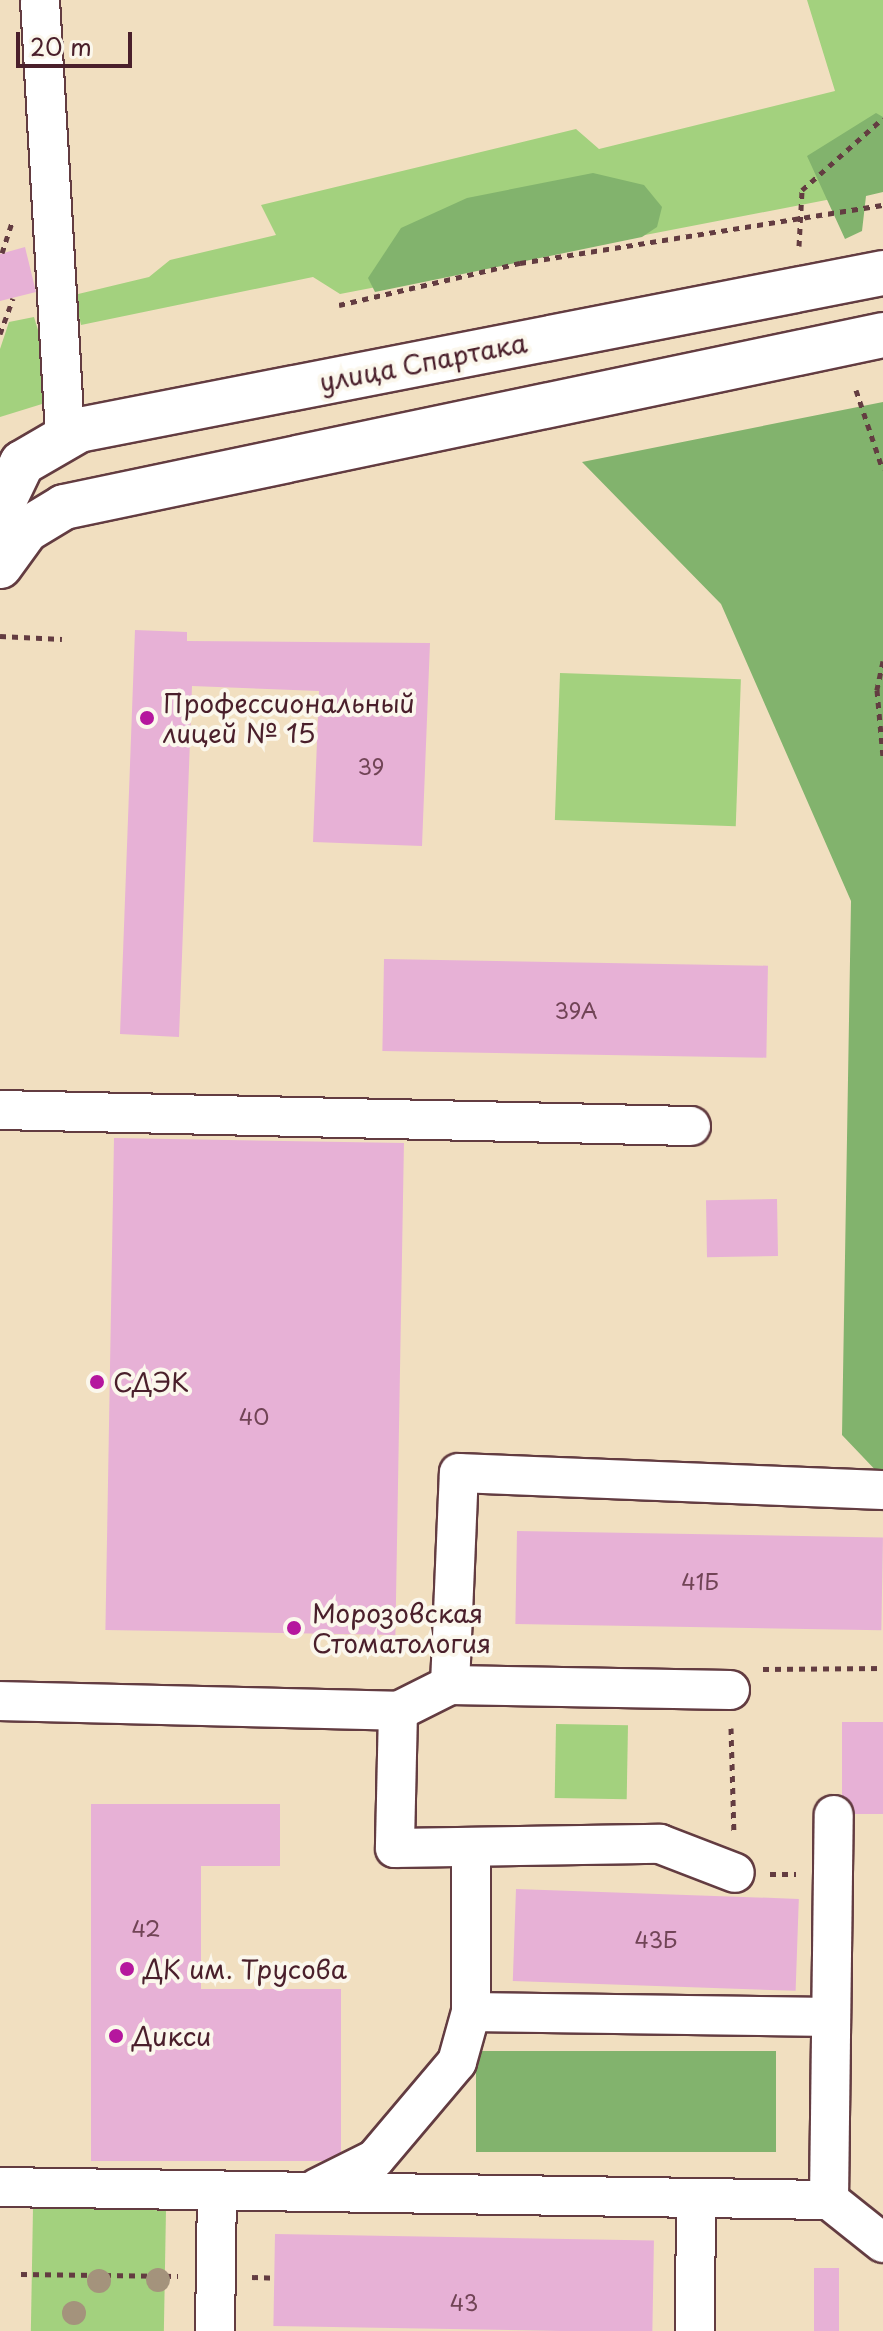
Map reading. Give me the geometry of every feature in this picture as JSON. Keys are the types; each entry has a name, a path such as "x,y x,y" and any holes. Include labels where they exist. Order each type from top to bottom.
{"main road":[{"name":"улица Спартака","path":"0,509 22,463 72,432 883,273"},
{"path":"0,566 20,535 48,515 440,426 883,335"},
{"path":"427,361 440,426"}],"street":[{"path":"0,455 72,432 40,0"},
{"path":"0,522 48,515"},
{"path":"0,1110 691,1126"},
{"path":"450,1685 459,1473 883,1490"},
{"path":"0,1701 398,1711 450,1685 730,1690"},
{"path":"398,1711 395,1848 660,1844 735,1873"},
{"path":"829,2200 834,1815"},
{"path":"310,2192 375,2159 435,2095 457,2062 471,2012 471,1847"},
{"path":"471,2012 831,2017"},
{"path":"0,2187 829,2200 881,2245"},
{"path":"215,2331 217,2191"},
{"path":"695,2331 696,2198"}],"path":[{"path":"800,259 796,219 802,190 883,118"},
{"path":"339,305 520,263 883,205"},
{"path":"0,334 13,298"},
{"path":"856,390 883,470"},
{"path":"0,636 62,639"},
{"path":"883,661 877,690 883,757"},
{"path":"833,1874 735,1873 730,1690 758,1669 883,1668"},
{"path":"21,2274 275,2278"}],"green space":[{"path":"807,0 883,0 883,189 340,294 313,277 81,325 74,295 149,277 170,260 276,235 261,205 576,129 599,149 835,91"},
{"path":"876,113 883,117 883,192 866,196 862,231 845,239 807,156"},
{"path":"593,173 644,185 662,207 657,227 642,237 375,292 368,278 401,228 467,198"},
{"path":"34,317 45,353 42,404 0,417 0,349 9,322"},
{"path":"883,402 883,1478 842,1435 851,901 721,604 582,462"},
{"path":"560,673 741,679 736,826 555,820"},
{"path":"556,1724 628,1725 627,1799 555,1798"},
{"path":"476,2051 776,2051 776,2152 476,2152"},
{"path":"33,2208 166,2210 164,2331 31,2331"}],"building":[{"path":"25,247 36,292 0,301 0,254"},
{"path":"135,630 187,632 187,641 430,643 422,846 313,842 319,691 192,686 179,1037 120,1034"},
{"path":"384,959 768,966 766,1058 382,1051"},
{"path":"114,1138 404,1143 395,1635 105,1630"},
{"path":"777,1199 778,1256 707,1257 706,1200"},
{"path":"517,1531 883,1537 881,1630 515,1624"},
{"path":"842,1722 883,1722 883,1814 842,1814"},
{"path":"91,1804 280,1804 280,1866 201,1866 201,1989 341,1989 341,2161 91,2161"},
{"path":"516,1889 799,1899 796,1991 513,1981"},
{"path":"275,2234 654,2241 652,2331 273,2326"},
{"path":"814,2268 839,2268 839,2331 814,2331"}],"place":[{"name":"Профессиональный лицей № 15","path":"147,718"},
{"name":"СДЭК","path":"97,1382"},
{"name":"Морозовская Стоматология","path":"294,1628"},
{"name":"ДК им. Трусова","path":"127,1969"},
{"name":"Дикси","path":"116,2036"}]}
